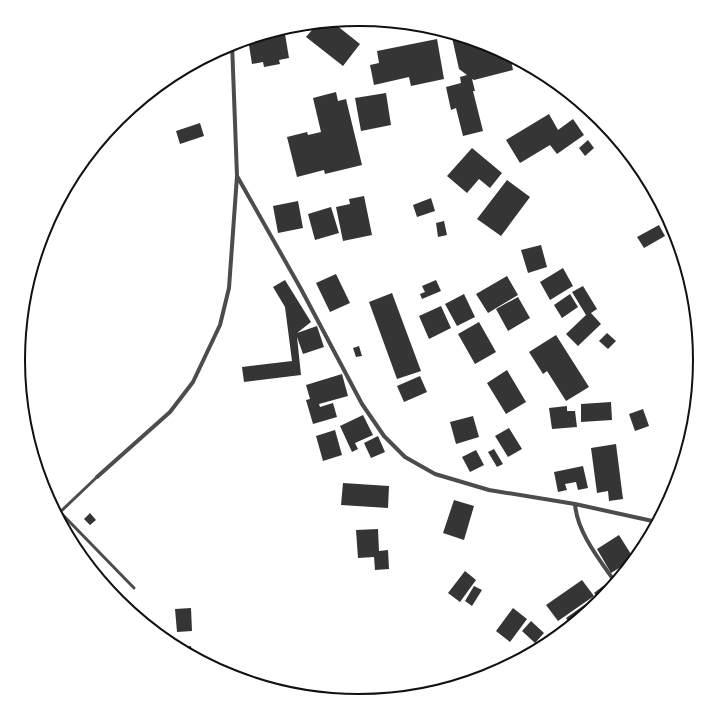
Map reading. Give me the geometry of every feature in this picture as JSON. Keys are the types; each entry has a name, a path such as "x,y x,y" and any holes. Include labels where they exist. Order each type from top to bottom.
{"street":[{"path":"97,477 170,412 193,382 220,325 229,288 237,176 232,51"},
{"path":"237,176 301,289 362,404 384,436 405,457 435,474 489,490 574,504 651,521"},
{"path":"574,504 580,525 600,561 612,578"}],"lane":[{"path":"62,511 97,477"},
{"path":"68,523 134,588"}],"building":[{"path":"337,26 360,44 343,66 306,37 313,28"},
{"path":"285,34 289,58 279,60 280,64 264,67 263,62 252,64 249,44"},
{"path":"437,39 444,79 411,86 409,77 374,85 370,65 379,63 377,51"},
{"path":"452,39 487,51 507,60 511,62 513,70 474,80 472,79 475,91 473,91 483,131 463,136 456,108 451,110 446,87 461,83 460,77 467,75 459,69"},
{"path":"336,92 338,101 346,99 362,165 325,174 324,170 297,177 287,137 307,132 308,135 321,132 313,98"},
{"path":"386,93 391,125 361,131 355,98"},
{"path":"549,114 558,130 573,119 584,135 557,154 550,145 520,163 506,140"},
{"path":"200,123 204,136 180,144 176,131"},
{"path":"588,140 594,148 585,156 579,148"},
{"path":"472,148 502,173 490,188 479,179 467,193 447,176"},
{"path":"507,180 530,197 501,236 477,219"},
{"path":"364,196 372,235 343,241 336,207 350,204 349,199"},
{"path":"431,198 435,211 417,217 413,205"},
{"path":"298,201 303,228 278,233 273,206"},
{"path":"331,207 339,233 315,240 308,214"},
{"path":"444,221 447,235 438,237 436,223"},
{"path":"659,225 665,236 644,248 637,237"},
{"path":"541,245 547,267 528,273 521,250"},
{"path":"563,268 573,286 550,300 540,282"},
{"path":"336,274 350,303 330,312 316,283"},
{"path":"507,276 518,295 488,313 476,294"},
{"path":"285,280 311,322 297,333 317,326 324,347 303,354 297,337 301,375 244,382 242,367 292,361 285,307 273,287"},
{"path":"436,280 441,291 422,299 420,294 425,292 422,286"},
{"path":"583,286 597,309 591,313 601,324 578,346 566,334 586,315 572,292"},
{"path":"392,293 421,371 397,379 369,302"},
{"path":"464,294 475,317 457,326 445,304"},
{"path":"570,294 578,307 562,318 554,305"},
{"path":"518,297 530,318 508,331 496,309"},
{"path":"441,306 451,328 429,339 419,316"},
{"path":"479,322 496,352 475,364 458,334"},
{"path":"607,333 616,341 608,349 599,341"},
{"path":"556,335 589,387 566,401 547,371 543,374 529,352"},
{"path":"359,346 362,356 356,357 353,348"},
{"path":"507,370 526,402 506,414 487,383"},
{"path":"342,374 348,396 319,404 320,407 333,403 337,417 313,424 306,400 310,399 306,385"},
{"path":"420,376 427,392 404,402 397,386"},
{"path":"611,402 612,420 581,422 581,404"},
{"path":"567,406 567,411 575,411 577,427 552,429 549,408"},
{"path":"643,409 649,426 635,431 629,414"},
{"path":"363,415 373,435 355,443 358,449 352,452 340,426"},
{"path":"473,416 479,437 456,444 450,422"},
{"path":"509,428 522,449 508,457 495,436"},
{"path":"335,430 342,455 323,461 316,436"},
{"path":"378,436 385,452 371,458 364,443"},
{"path":"616,444 623,499 609,501 608,491 597,493 591,448"},
{"path":"494,449 503,464 497,467 488,452"},
{"path":"476,450 484,465 470,472 462,457"},
{"path":"583,466 588,488 578,490 576,482 565,484 567,490 558,492 554,472"},
{"path":"343,483 389,486 388,508 341,505"},
{"path":"454,500 474,506 464,540 443,533"},
{"path":"90,513 96,520 90,525 84,519"},
{"path":"378,529 379,551 388,550 389,569 375,570 374,557 358,558 356,530"},
{"path":"619,535 631,554 621,567 611,573 597,549"},
{"path":"465,571 476,580 460,602 448,593"},
{"path":"582,580 594,596 558,621 546,605"},
{"path":"607,583 607,583 596,595 594,593"},
{"path":"474,586 482,590 472,606 465,601"},
{"path":"589,602 567,620 566,618"},
{"path":"191,608 192,631 177,632 175,609"},
{"path":"513,608 527,619 510,642 496,631"},
{"path":"531,621 544,633 535,643 522,631"}]}
